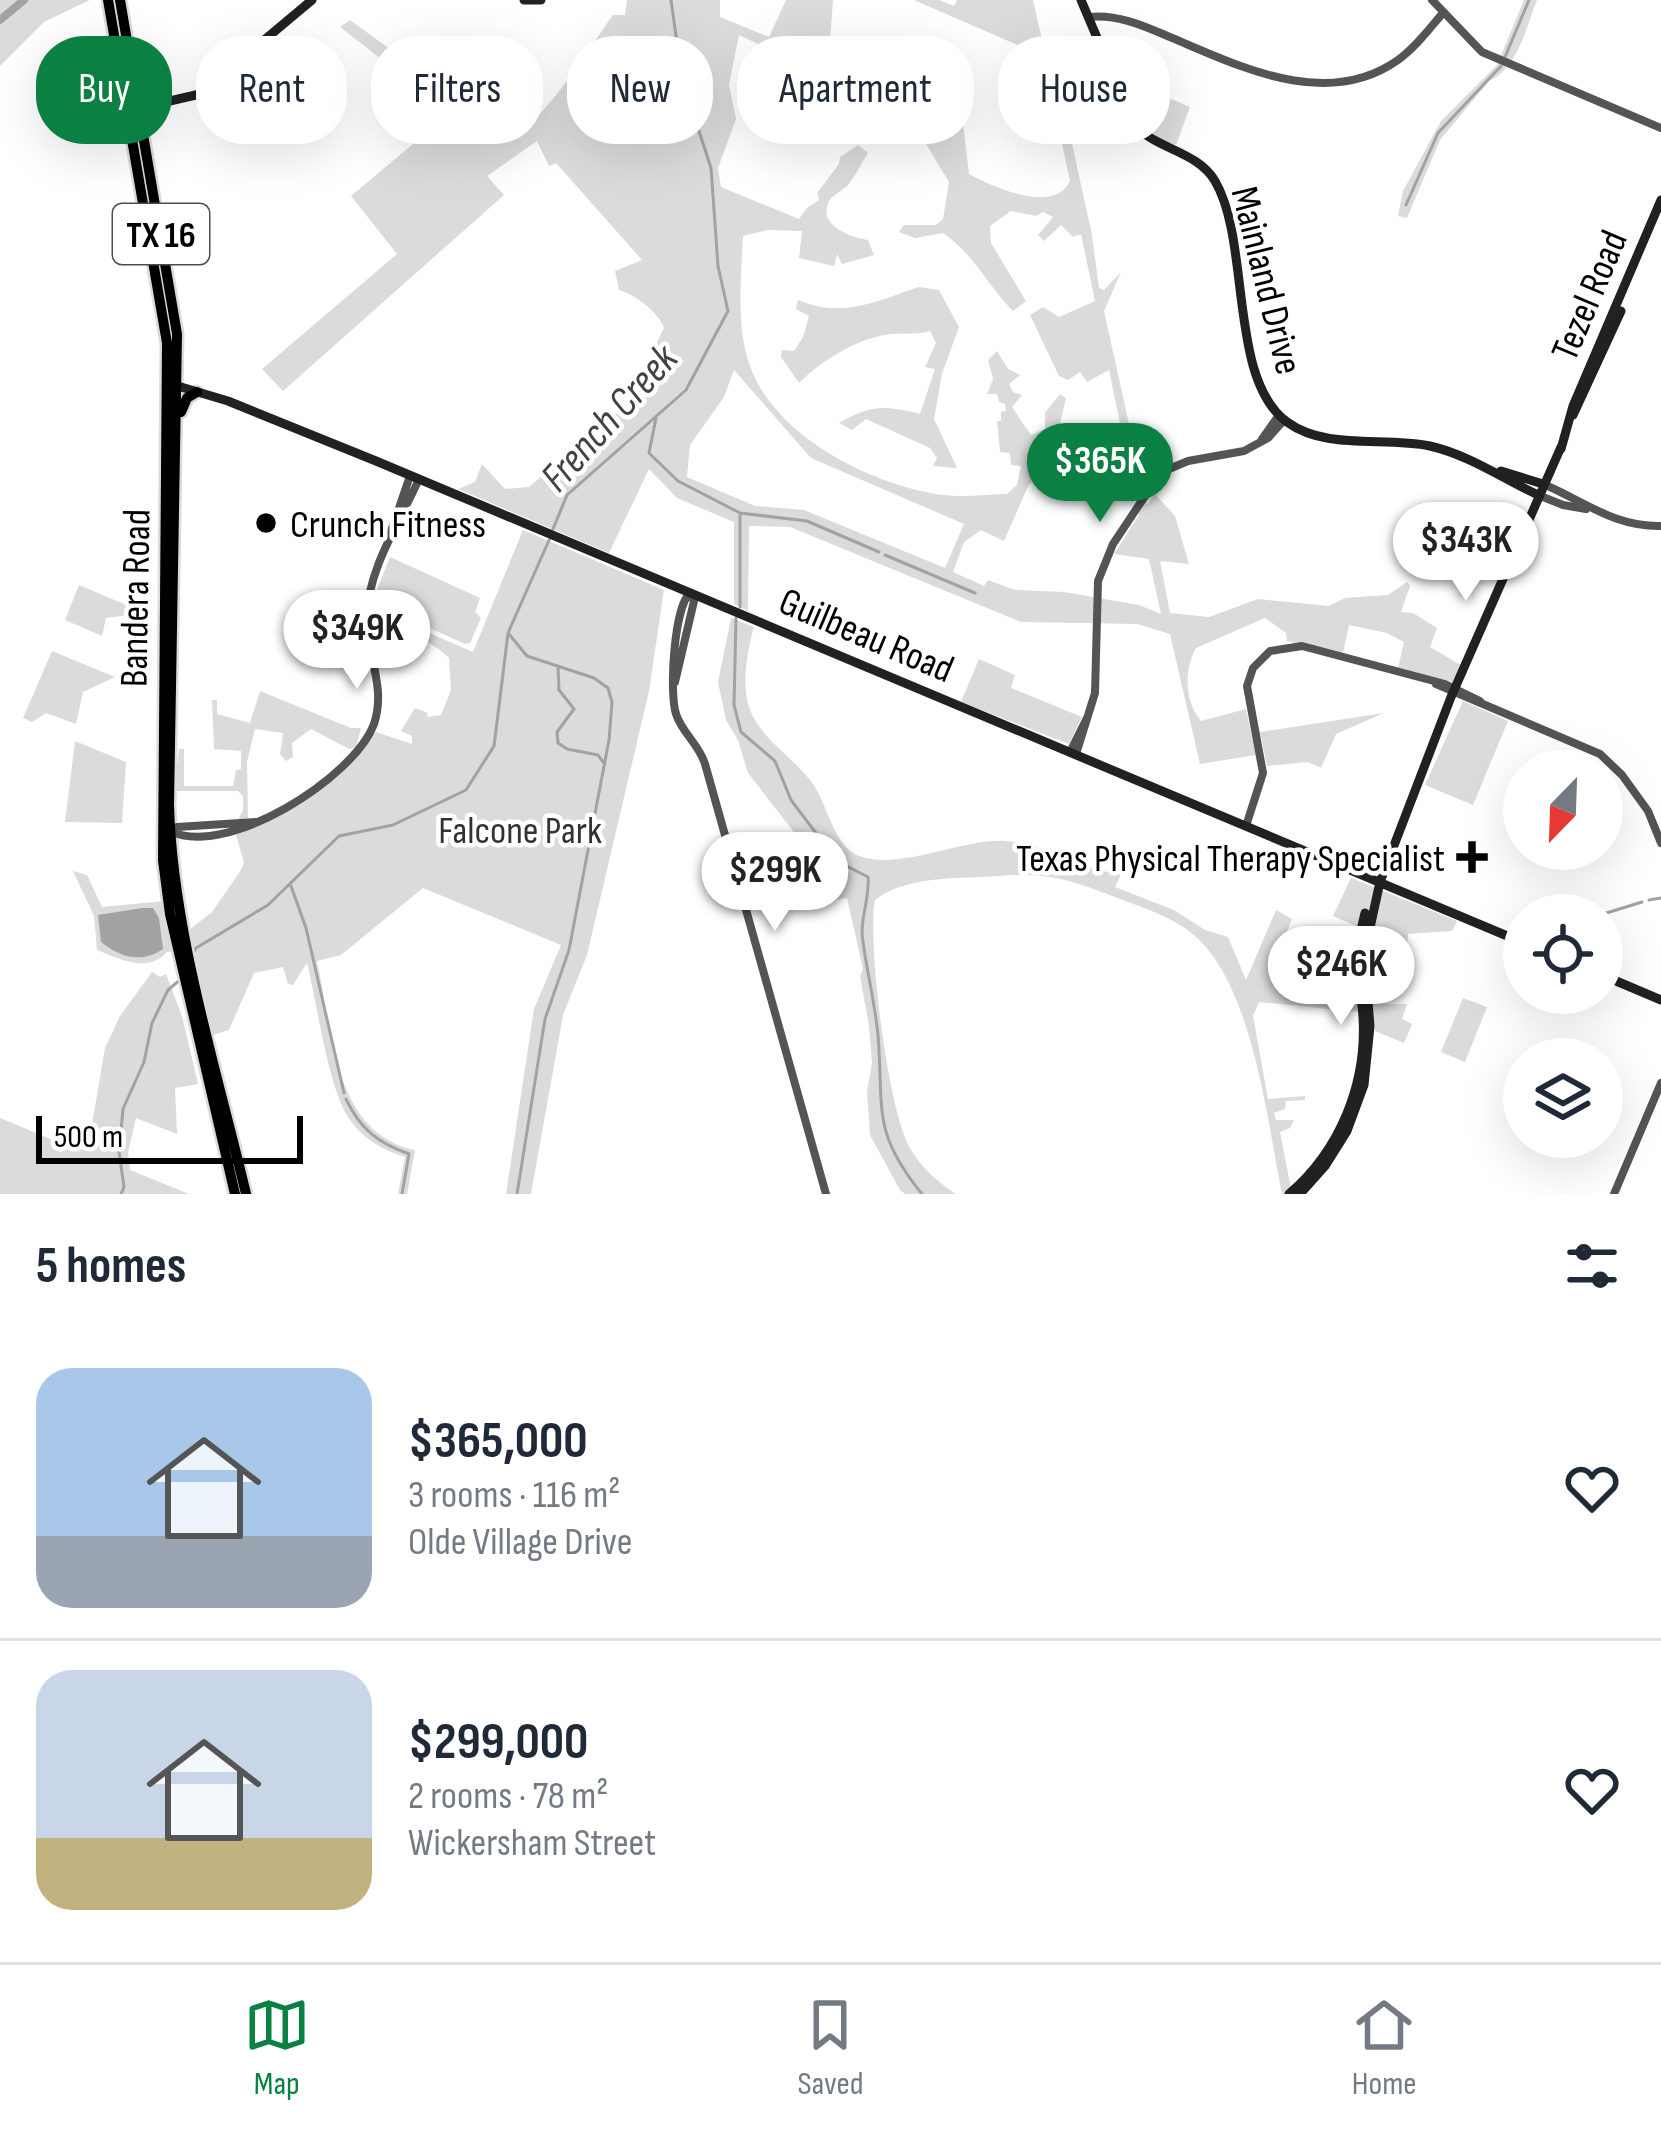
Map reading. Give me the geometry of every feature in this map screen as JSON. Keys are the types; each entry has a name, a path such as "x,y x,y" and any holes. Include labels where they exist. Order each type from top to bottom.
{"main road":[{"name":"Bandera Road","path":"108,0 117,36"},
{"name":"Bandera Road","path":"119,0 124,36"},
{"path":"172,101 200,94 312,0"},
{"path":"524,0 541,0"},
{"name":"Mainland Drive","path":"1081,0 1130,120 1149,139 1204,166 1219,188 1255,373 1263,395 1281,417 1316,436 1418,444 1543,490"},
{"name":"Bandera Road","path":"141,144 177,330 179,388 161,831 166,886 181,959 190,978 246,1194"},
{"name":"Tezel Road","path":"1289,1194 1331,1145 1354,1097 1363,1033 1358,949 1366,908 1661,200"},
{"name":"Tezel Road","path":"1573,415 1661,216"},
{"name":"Bandera Road","path":"179,388 170,831 190,978"},
{"path":"177,427 184,401 179,388"},
{"name":"Guilbeau Road","path":"179,388 414,478 1503,934"},
{"name":"Tezel Road","path":"1300,1194 1347,1131 1364,1085 1370,1026 1364,955 1380,882"},
{"path":"1623,984 1661,1000"},
{"name":"Bandera Road","path":"197,1006 235,1194"}],"street":[{"path":"1432,0 1482,52 1661,128"},
{"path":"1089,17 1125,19 1255,72 1305,83 1345,80 1389,65 1407,53 1443,13"},
{"path":"1073,753 1096,686 1098,581 1112,544 1169,470 1188,461 1238,453 1262,439 1281,417"},
{"path":"170,831 256,822 278,813 355,758 371,731 379,691 366,617 371,588 414,478"},
{"path":"1543,490 1563,505 1588,508 1617,521 1661,526"},
{"path":"690,593 682,603 676,714 705,764 826,1194"},
{"path":"1246,826 1263,773 1247,686 1253,668 1266,653 1298,645 1457,691 1581,743 1609,760 1648,811 1661,843"},
{"path":"1614,1194 1661,1082"}],"green space":[{"path":"0,0 90,0 44,22 0,66"},
{"path":"627,0 720,0 720,17 767,36 737,36 729,85 736,119 718,168 721,187 799,219 819,200 817,193 840,157 858,145 868,153 847,186 831,198 827,216 844,233 868,240 874,255 842,264 837,254 834,266 799,258 802,231 768,230 743,236 740,302 750,366 763,392 804,436 858,469 916,490 943,495 1007,494 1017,485 1021,466 1011,465 1010,453 1000,452 997,421 1006,411 997,394 987,394 993,379 988,360 997,351 1008,369 1020,375 1009,384 1022,395 1012,407 1031,435 1045,429 1045,413 1060,394 1066,398 1056,440 1077,457 1029,484 1004,541 981,530 964,542 953,572 984,586 988,580 1015,590 1064,592 1139,605 1161,614 1149,559 1114,554 1139,515 1109,370 1087,382 1080,372 1068,380 1059,376 1030,315 1043,307 1059,317 1095,301 1081,234 1073,237 1061,225 1044,241 1038,235 1053,217 1043,212 1036,216 1011,211 990,226 991,243 1026,301 1013,311 943,233 915,238 899,232 904,225 936,225 943,219 949,182 926,144 965,144 969,174 1008,191 1038,197 1062,191 1070,181 1062,144 1072,144 1099,288 1104,290 1121,272 1104,311 1147,505 1155,494 1175,516 1189,564 1160,561 1170,613 1209,617 1258,599 1329,606 1345,598 1388,595 1407,582 1410,586 1401,612 1413,613 1437,628 1430,647 1461,665 1453,682 1398,668 1404,642 1387,633 1349,625 1343,653 1287,641 1286,633 1265,618 1196,648 1188,675 1195,713 1201,721 1246,709 1256,755 1200,764 1170,634 1137,624 1021,622 790,527 749,526 748,611 734,604 734,522 677,498 649,469 609,553 458,489 475,482 482,464 505,489 529,487 665,372 672,358 654,348 664,328 657,316 619,290 615,271 642,260 556,163 549,166 538,144 543,144 543,110 567,80 567,144 713,144 713,36 598,36 613,15 625,15","holes":["734,370 811,458 964,524 945,568 804,510 755,506 687,477 690,445 724,397"]},
{"path":"786,0 833,0 830,36 769,36"},
{"path":"914,0 939,0 954,6 957,0 1033,0 1041,36 998,37"},
{"path":"1524,0 1537,0 1514,57 1440,140 1407,218 1398,216 1403,191 1441,121 1497,65"},
{"path":"350,20 372,36 371,51 340,27"},
{"path":"1170,98 1190,107 1176,145 1170,142"},
{"path":"413,144 533,144 487,176 504,195 283,391 262,369 397,254 351,196"},
{"path":"919,287 939,290 959,327 942,374 934,419 957,468 933,466 937,458 930,448 866,419 852,430 839,423 878,408 920,414 935,369 925,367 936,343 930,331 892,334 854,345 799,383 781,357 782,350 794,351 803,337 809,316 796,309 798,300 845,308"},
{"name":"Falcone Park","path":"523,530 664,590 649,691 587,955 563,1015 531,1194 506,1194 534,1009 561,945 423,888 341,955 317,961 333,1046 352,1101 367,1123 388,1140 415,1150 407,1194 398,1194 405,1157 367,1138 342,1106 307,963 293,985 288,984 283,967 254,973 229,1030 213,1035 189,930 212,912 241,870 244,863 236,835 314,793 376,732 412,744 412,736 401,731 415,708 428,713 427,717 441,715 451,690 449,658 413,635 372,623 374,609 473,652"},
{"path":"390,557 480,598 475,612 481,618 470,643 376,604"},
{"path":"79,585 145,613 106,618 102,636 65,620"},
{"path":"731,618 754,627 745,680 750,710 772,741 808,777 838,836 859,856 894,860 1006,841 1121,874 1115,887 1228,937 1246,980 1276,910 1292,919 1278,953 1311,967 1325,936 1355,950 1359,1012 1259,1002 1253,1016 1268,1099 1305,1096 1305,1100 1286,1101 1285,1109 1274,1113 1276,1120 1294,1120 1280,1132 1292,1194 1282,1194 1244,1021 1215,960 1196,937 1161,915 1090,888 1062,879 1018,875 918,882 875,900 881,1026 894,1100 910,1148 956,1194 905,1194 900,1190 870,1135 869,1026 860,976 863,969 847,898 834,900 828,876 748,773 726,720 718,682"},
{"path":"52,651 115,677 83,692 76,724 46,713 32,722 23,718"},
{"path":"979,659 1015,675 1011,688 1082,717 1069,744 961,702"},
{"path":"260,691 361,728 356,747 349,749 311,729 292,743 293,757 286,761 280,754 283,733 255,729 247,762 248,818 238,820 243,796 238,791 174,791 179,749 184,749 184,786 233,786 236,770 241,769 241,751 214,749 212,700 217,700 217,714 250,723"},
{"path":"1463,701 1508,721 1473,805 1425,785"},
{"path":"1384,713 1336,734 1321,768 1308,762 1267,766 1260,732"},
{"path":"75,741 126,762 122,823 65,822"},
{"path":"73,871 87,875 102,907 164,901 175,951 142,963 97,950 94,916"},
{"path":"1351,878 1457,921 1452,931 1408,934 1407,951 1381,955 1386,1004 1407,1004 1402,1019 1412,1024 1404,1043 1375,1031 1369,967 1372,933 1333,916"},
{"path":"152,972 160,977 166,974 182,1016 198,1084 175,1088 177,1134 136,1118 128,1152 130,1170 189,1194 0,1194 0,1118 65,1145 89,1142 105,1048 120,1016"},
{"path":"1463,998 1487,1007 1465,1062 1441,1052"}],"shaded area":[{"path":"153,908 159,918 163,949 131,957 101,942 98,915"}],"waterway":[{"path":"0,20 24,0"},
{"name":"French Creek","path":"553,529 567,495 686,390 728,311 718,266 711,168 682,79 671,0"},
{"path":"1505,57 1529,0"},
{"path":"1406,205 1438,133 1501,66"},
{"path":"656,418 649,453 678,481 740,513 807,521 879,552"},
{"path":"740,515 740,607"},
{"name":"French Creek","path":"193,954 268,905 339,836 393,825 466,790 494,746 508,633 550,538"},
{"path":"885,555 975,593"},
{"path":"736,618 734,705 741,732 775,761 791,800 837,861 868,877 862,934 878,1035 883,1119 894,1153 922,1194"},
{"path":"508,633 527,656 594,678 608,688 612,702 569,950 545,1019 517,1194"},
{"path":"558,667 559,690 574,709 557,732 558,743 598,755 603,762"},
{"path":"291,886 306,928 344,1093"},
{"path":"1649,900 1661,898"},
{"path":"1623,908 1642,902"},
{"name":"French Creek","path":"121,1194 123,1109 144,1062 152,1023 168,990 181,979"},
{"path":"346,1099 371,1134 409,1154 402,1194"}],"place":[{"name":"Crunch Fitness","path":"266,523"},
{"name":"Texas Physical Therapy Specialist","path":"1472,857"}]}
